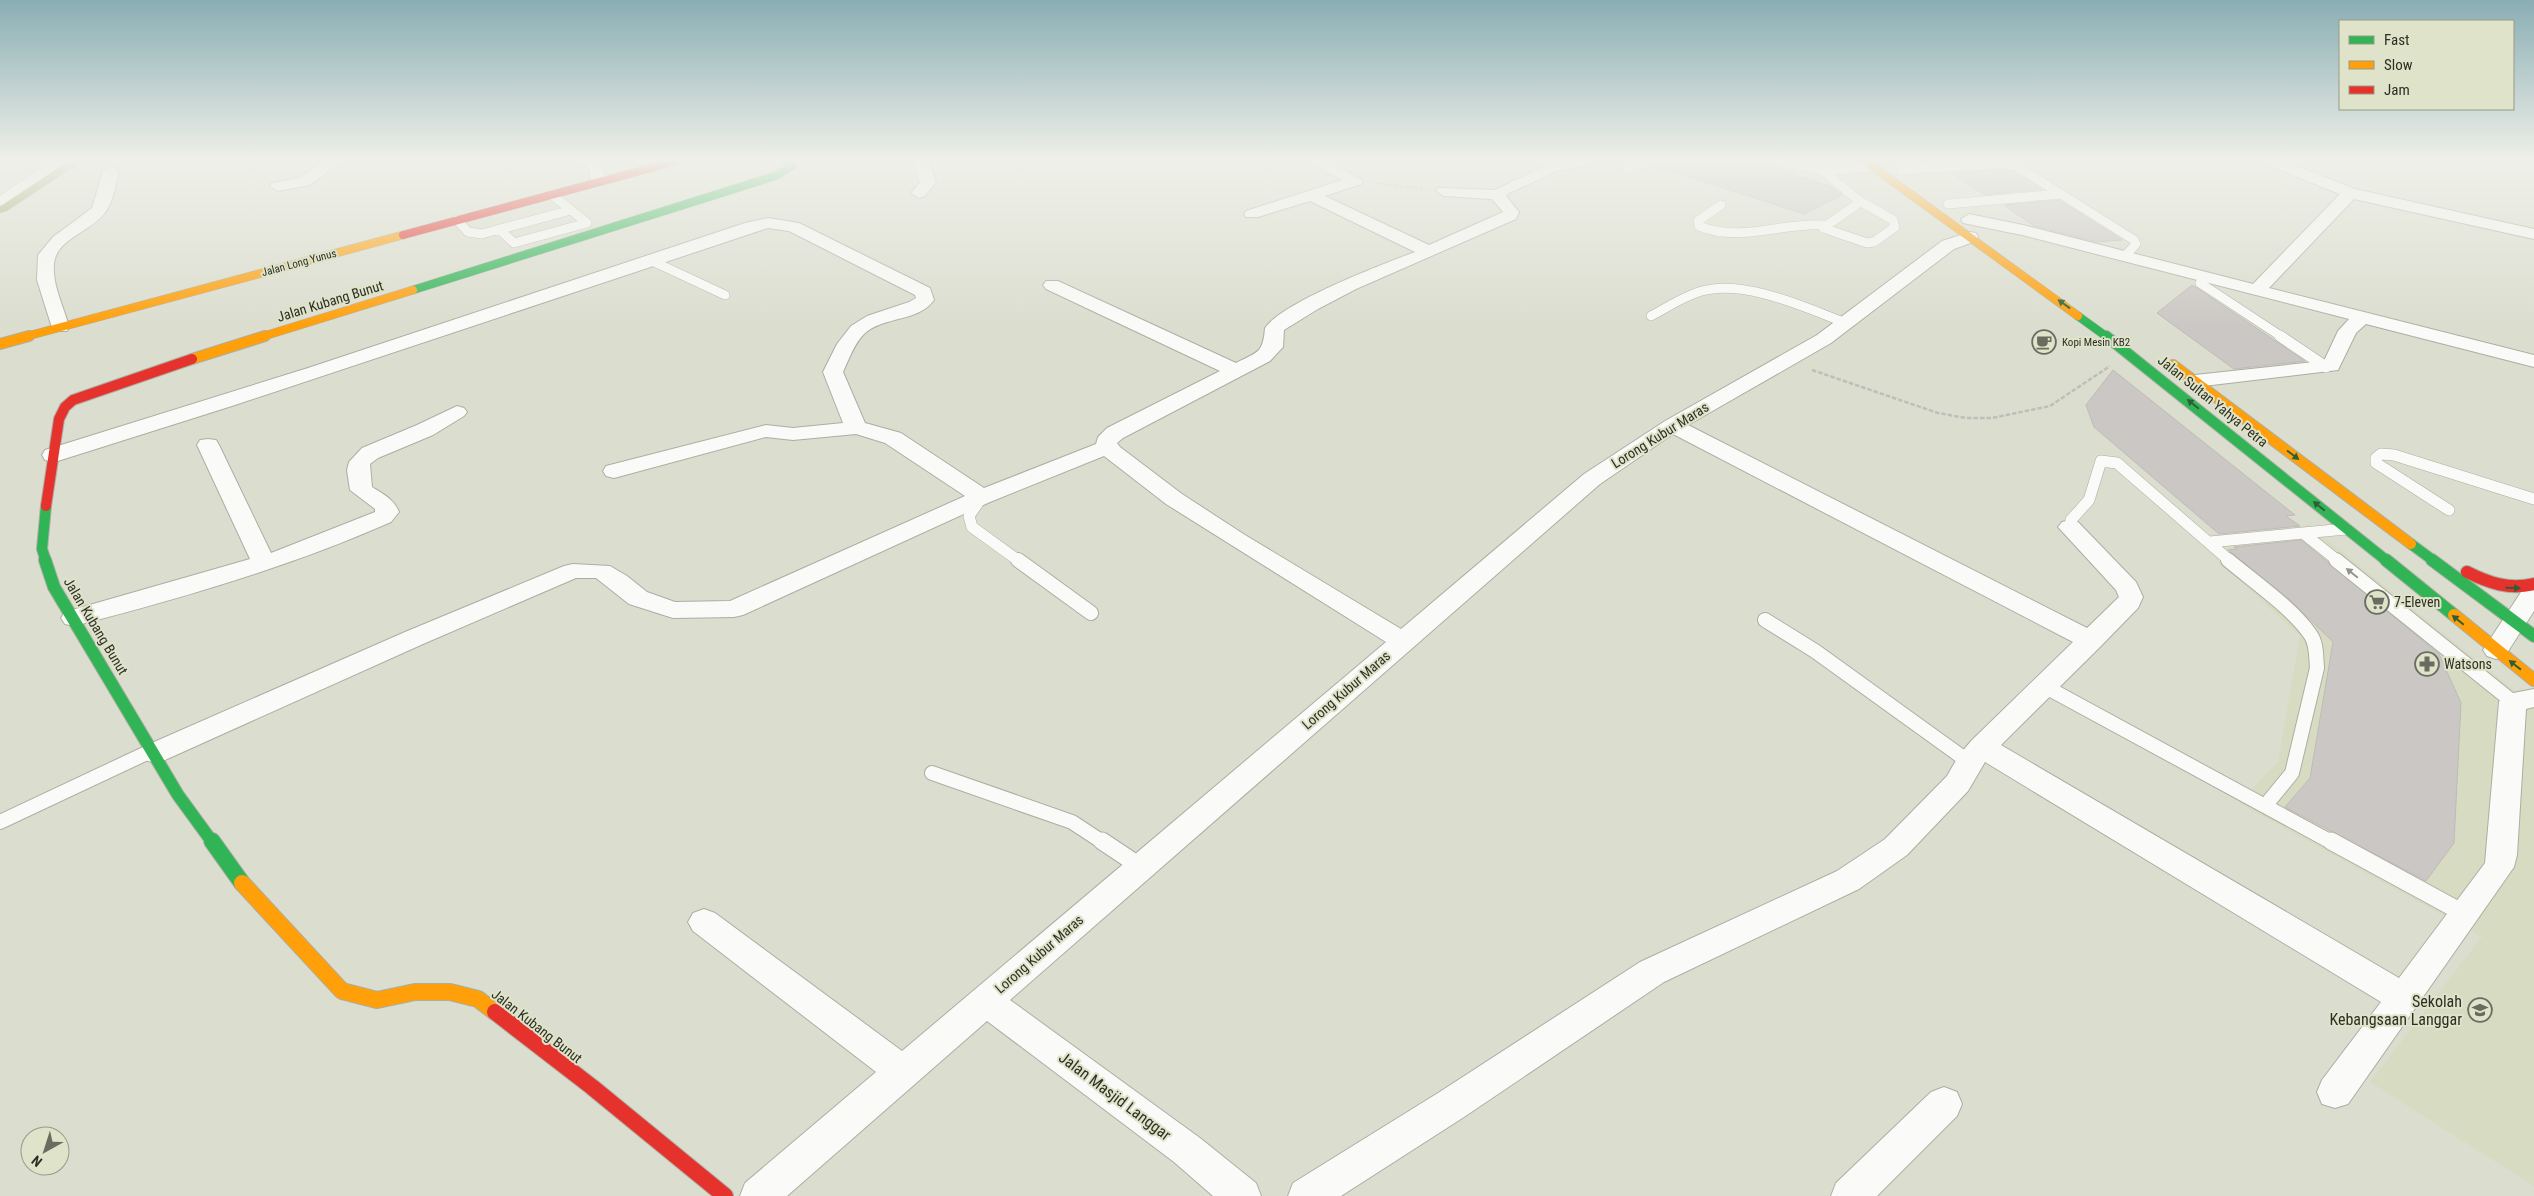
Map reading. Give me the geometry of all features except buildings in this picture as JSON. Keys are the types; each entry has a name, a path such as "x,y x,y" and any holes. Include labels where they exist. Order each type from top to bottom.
{"main road":[{"name":"Jalan Long Yunus","path":"0,344 477,215"},
{"name":"Jalan Kubang Bunut","path":"649,215 86,394 65,407 59,419 42,549 54,587 154,751 178,795 249,893 342,991 377,1000 415,992 450,992 478,999 592,1087 725,1196"},
{"name":"Jalan Sultan Yahya Petra","path":"1951,215 1978,231"},
{"name":"Jalan Sultan Yahya Petra","path":"1959,215 2534,680"},
{"name":"Jalan Sultan Yahya Petra","path":"2163,357 2524,629"},
{"path":"2406,540 2499,587 2518,589 2534,584"}],"street":[{"path":"60,327 48,286 44,266 46,257 69,233 94,215"},
{"path":"1350,215 1428,252"},
{"path":"1403,641 1182,504 1107,447 1106,442 1115,433 1263,357 1273,347 1275,328 1302,309 1375,272 1428,252 1510,215"},
{"path":"2257,290 2330,215"},
{"path":"2446,215 2534,234"},
{"path":"53,454 175,418 751,227 780,224 793,227 924,292 924,300 916,307 864,324 849,339 832,372 856,428"},
{"path":"1978,231 2126,256 2534,361"},
{"name":"Lorong Kubur Maras","path":"759,1196 1592,479 1672,425 1788,360 1846,323 1948,245 1978,231"},
{"path":"1052,285 1236,372"},
{"path":"2195,381 2326,367 2334,364 2348,331 2362,317"},
{"path":"74,618 264,563 337,539 383,517 387,512 385,506 361,490 358,470 360,462 370,453 424,430 457,412"},
{"path":"1672,425 2091,641"},
{"path":"614,471 766,430 793,434 856,428 877,432 893,438 982,497"},
{"path":"208,445 264,563"},
{"path":"154,751 573,571 601,571 618,581 638,598 673,610 734,609 982,497 1107,447"},
{"path":"1307,1196 1451,1105 1652,972 1848,880 1896,847 1958,783 1975,754 2127,606 2131,597 2130,592 2070,527"},
{"path":"2496,650 2524,629 2534,591"},
{"path":"2335,1092 2466,914 2502,861 2524,700"},
{"path":"1975,754 2404,998"},
{"path":"704,922 903,1072"},
{"name":"Jalan Masjid Langgar","path":"985,1001 1187,1150 1242,1196"},
{"path":"1850,1196 1944,1104"}],"lane":[{"path":"457,220 468,232 474,234 553,215"},
{"path":"499,229 514,242 587,223 577,215"},
{"path":"1707,215 1698,221 1699,226 1706,230 1729,234 1789,224 1814,223 1825,226 1842,215"},
{"path":"1825,226 1823,228 1829,232 1867,243 1874,242 1895,227 1893,220 1884,215"},
{"path":"2094,215 2134,240 2136,244 2126,256"},
{"path":"650,260 725,296"},
{"path":"2200,283 2326,367"},
{"path":"1651,316 1696,293 1712,289 1728,289 1793,304 1846,323"},
{"path":"2449,510 2376,462 2376,458 2381,454 2394,455 2534,499"},
{"path":"2070,527 2071,520 2089,500 2099,464 2101,461 2109,460 2122,466 2210,542 2295,618 2310,636 2316,651 2316,668 2292,773 2264,806"},
{"path":"982,497 969,516 972,527 1091,613"},
{"path":"2210,542 2346,529"},
{"path":"2303,533 2524,700"},
{"path":"1765,620 1975,754"},
{"path":"2044,686 2466,914"},
{"path":"0,822 154,751"},
{"path":"932,773 1072,822 1141,867"}],"path":[{"path":"1788,360 1835,379 1938,413 1966,418 1992,418 2050,406 2062,400 2106,368 2137,359"}],"shaded area":[{"path":"2309,525 2534,706 2534,1186 2370,1082 2482,937 2239,803 2278,762 2300,636 2193,537"}],"traffic: fast":[{"path":"413,290 652,215"},
{"path":"2078,316 2137,359 2454,615"},
{"path":"46,506 42,549 54,587 178,795 242,883"},
{"path":"2411,544 2534,636"}],"traffic: slow":[{"path":"1939,215 2078,316"},
{"path":"0,344 403,235"},
{"path":"192,359 413,290"},
{"path":"2173,365 2411,544"},
{"path":"2454,615 2534,680"},
{"path":"242,883 342,991 377,1000 415,992 450,992 478,999 495,1012"}],"traffic: jam":[{"path":"403,235 478,215"},
{"path":"46,506 59,419 65,407 73,400 192,359"},
{"path":"2467,572 2491,583 2508,587 2534,584"},
{"path":"495,1012 592,1087 725,1196"}],"place":[{"name":"Kopi Mesin KB2","path":"2044,342"},
{"name":"7-Eleven","path":"2377,602"},
{"name":"Watsons","path":"2427,664"},
{"name":"Sekolah Kebangsaan Langgar","path":"2480,1010"}]}
